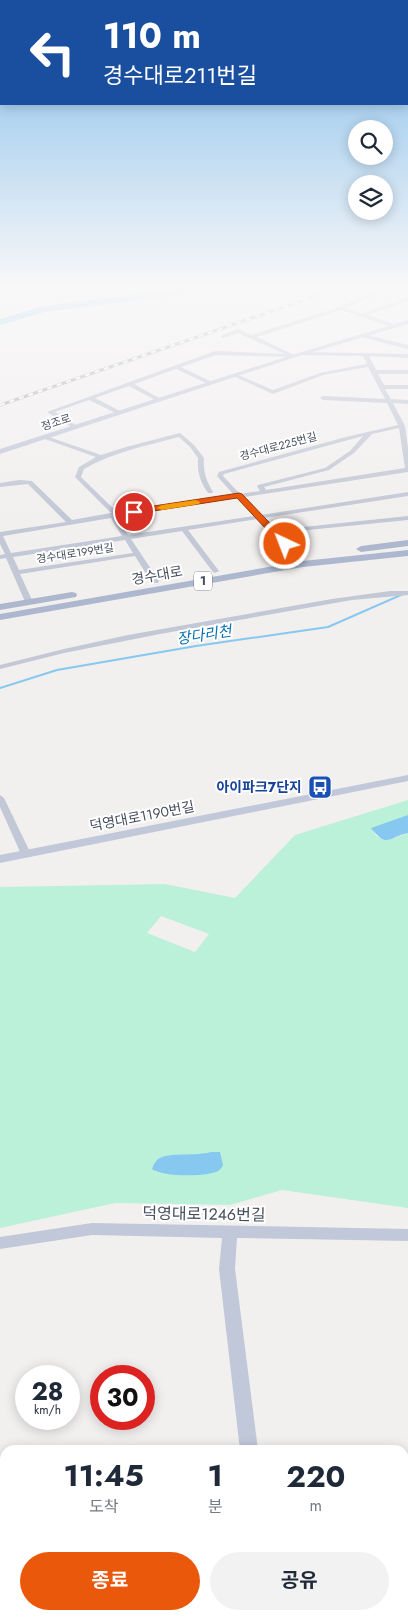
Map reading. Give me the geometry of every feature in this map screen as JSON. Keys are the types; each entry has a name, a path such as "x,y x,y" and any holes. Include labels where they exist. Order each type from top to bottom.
{"main road":[{"name":"경수대로","path":"0,607 296,557 408,543"},
{"name":"경수대로","path":"0,616 303,564 408,553"}],"street":[{"path":"75,427 50,412 186,364"},
{"name":"정조로","path":"0,452 270,364"},
{"path":"2,534 408,469 404,428 370,365 322,374 272,392 234,375"},
{"path":"177,367 210,383"},
{"path":"374,372 408,372"},
{"path":"130,384 159,400"},
{"path":"382,387 408,387"},
{"path":"323,398 340,397 408,402"},
{"path":"90,398 120,413"},
{"name":"경수대로225번길","path":"296,557 220,476 221,473 370,433 404,428"},
{"path":"264,492 260,486 327,469 352,452 370,433"},
{"path":"155,581 126,538 114,515 78,477 81,468 101,457 128,448 180,435 201,458 200,469 203,480 210,492"},
{"path":"44,438 101,457"},
{"path":"0,486 30,482 70,522"},
{"path":"259,517 408,494"},
{"name":"경수대로199번길","path":"0,557 259,517"},
{"path":"273,532 408,518"},
{"path":"0,526 9,556 29,602"},
{"path":"184,529 215,571"},
{"name":"경수대로199번길","path":"16,574 137,554"},
{"path":"0,667 97,643 363,597 408,593"},
{"name":"덕영대로1190번길","path":"0,859 408,778"},
{"path":"0,798 26,854"},
{"name":"덕영대로1246번길","path":"0,1243 92,1229 408,1235"},
{"path":"230,1232 227,1269 248,1445"}],"green space":[{"path":"408,800 408,815 374,831 376,836 388,840 408,833 408,1208 282,1190 230,1205 115,1203 0,1228 0,887 165,884 235,898 295,835","holes":["161,916 209,934 195,952 147,933","211,1152 197,1175 155,1172 162,1157 200,1155"]}],"water":[{"path":"408,815 408,833 392,839 385,840 381,838 371,828"},
{"path":"220,1152 223,1165 219,1171 213,1173 174,1175 157,1172 152,1169 157,1160 162,1157"}],"waterway":[{"name":"장다리천","path":"0,688 57,670 196,646 328,627 408,592"}],"railway":[{"path":"0,405 120,364"}],"slow traffic":[{"path":"162,508 196,502"}],"place":[{"name":"아이파크7단지","path":"320,787"}],"route":[{"path":"134,512 239,496 285,544"}]}
